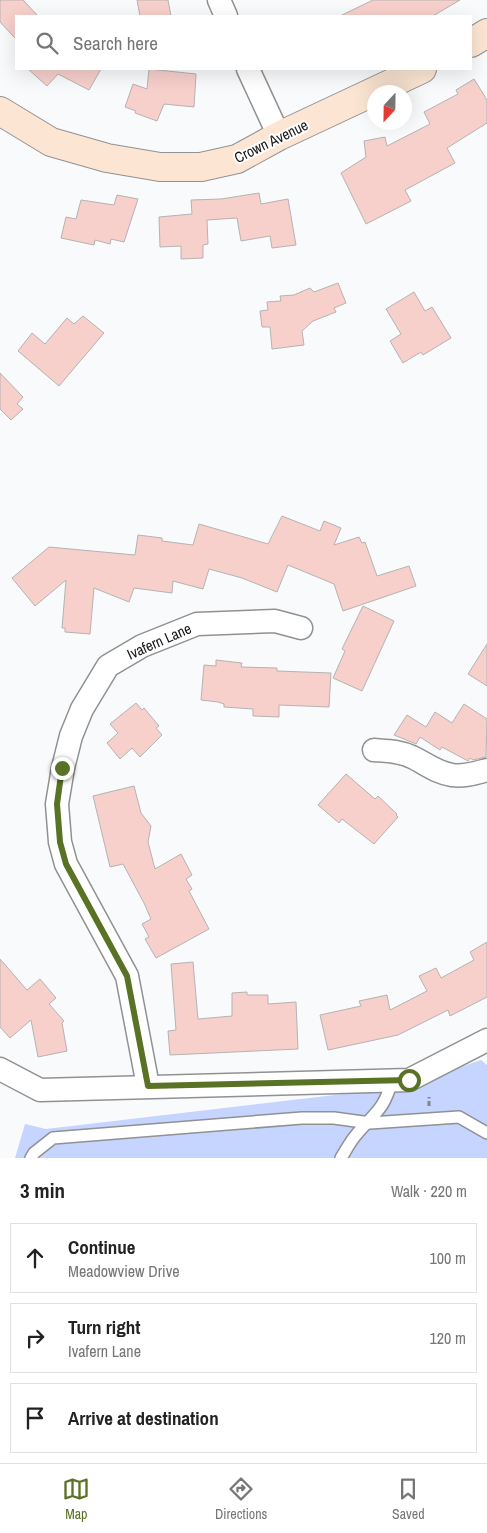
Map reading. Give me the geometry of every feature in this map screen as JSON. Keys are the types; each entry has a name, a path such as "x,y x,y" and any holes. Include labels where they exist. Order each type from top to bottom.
{"street":[{"path":"219,0 226,15"},
{"path":"472,42 487,33"},
{"path":"248,70 279,136"},
{"name":"Crown Avenue","path":"0,111 51,142 108,158 160,167 201,167 237,159 279,136 420,70"},
{"name":"Ivafern Lane","path":"148,1086 127,976 66,864 60,842 57,804 62,768 72,736 82,709 108,666 142,646 196,624 275,621 301,628"},
{"path":"374,750 392,751 411,756 431,768 452,775 472,774 487,770"},
{"path":"0,1068 40,1090 409,1080 487,1040"}],"lane":[{"path":"341,1158 356,1134 370,1123 388,1098 392,1080"},
{"path":"31,1158 34,1153 54,1138 302,1118 334,1118 370,1123 459,1117 487,1133"}],"shaded area":[{"path":"481,1060 487,1065 487,1158 15,1158 25,1124 46,1129 403,1087"}],"building":[{"path":"0,0 23,0 37,15 15,15 15,38 0,22"},
{"path":"137,0 168,0 171,15 140,15"},
{"path":"373,0 460,0 435,15 342,15"},
{"path":"29,70 100,70 89,90 58,74 47,86"},
{"path":"149,70 196,74 194,107 164,104 157,121 125,107 133,84 147,89"},
{"path":"474,79 487,100 487,123 447,148 455,163 405,190 411,201 366,224 341,173 366,157 364,141 385,137 387,146 430,124 424,112 458,94 456,90"},
{"path":"259,193 261,204 288,199 296,245 272,248 270,236 241,241 237,218 207,220 208,244 203,245 203,258 181,259 181,246 160,247 159,217 192,214 191,200 221,199"},
{"path":"117,195 138,199 124,242 111,239 110,244 95,240 94,245 61,238 66,217 76,219 81,200 114,205"},
{"path":"338,283 346,303 334,308 336,312 313,321 302,331 304,345 272,349 270,327 262,327 260,311 268,310 267,302 281,301 280,296 294,295 310,288 314,292"},
{"path":"414,292 425,311 432,307 451,338 423,355 421,352 403,363 390,341 401,334 386,309"},
{"path":"83,316 104,333 59,386 18,351 32,333 45,344 67,318 74,324"},
{"path":"0,373 23,397 17,404 23,409 11,420 0,409"},
{"path":"282,516 320,531 324,521 341,528 334,545 359,537 362,543 365,542 377,576 409,566 416,586 343,611 334,584 288,565 277,592 242,578 209,569 203,589 173,581 172,593 134,588 129,602 94,588 90,634 65,632 65,628 62,628 66,580 35,606 12,578 49,547 135,555 138,535 162,538 162,541 193,545 199,524 268,544"},
{"path":"363,606 394,621 362,691 333,678 345,651 342,649"},
{"path":"487,644 487,686 468,674"},
{"path":"216,660 242,663 241,667 277,668 277,671 331,673 329,707 279,705 279,717 253,716 253,709 224,707 224,704 218,702 201,700 204,665 216,666"},
{"path":"136,703 142,710 144,708 159,726 156,728 162,735 140,757 132,748 120,759 107,743 118,733 110,724"},
{"path":"464,704 487,719 486,757 473,760 470,758 468,761 442,747 440,750 420,737 416,744 394,735 407,715 426,727 435,712 452,723"},
{"path":"346,774 375,799 378,796 397,814 398,817 374,844 342,819 339,823 318,805"},
{"path":"134,786 141,813 151,826 148,842 155,869 181,854 192,875 186,879 192,889 189,891 209,929 156,958 145,939 149,937 142,924 151,919 144,903 123,864 110,867 93,796"},
{"path":"487,942 487,997 450,1016 448,1010 398,1035 328,1050 320,1015 361,1006 359,1001 387,995 390,1010 427,991 419,976 436,968 441,978 474,960 470,952"},
{"path":"0,959 27,990 40,979 56,998 49,1004 64,1021 62,1023 67,1051 38,1057 31,1020 10,1038 0,1027"},
{"path":"193,962 198,1019 232,1016 232,993 247,992 247,995 268,995 268,1004 296,1002 298,1049 170,1055 168,1031 176,1030 171,964"}],"route":[{"path":"62,768 57,804 60,842 66,864 127,976 132,993 148,1086 409,1080"}]}
